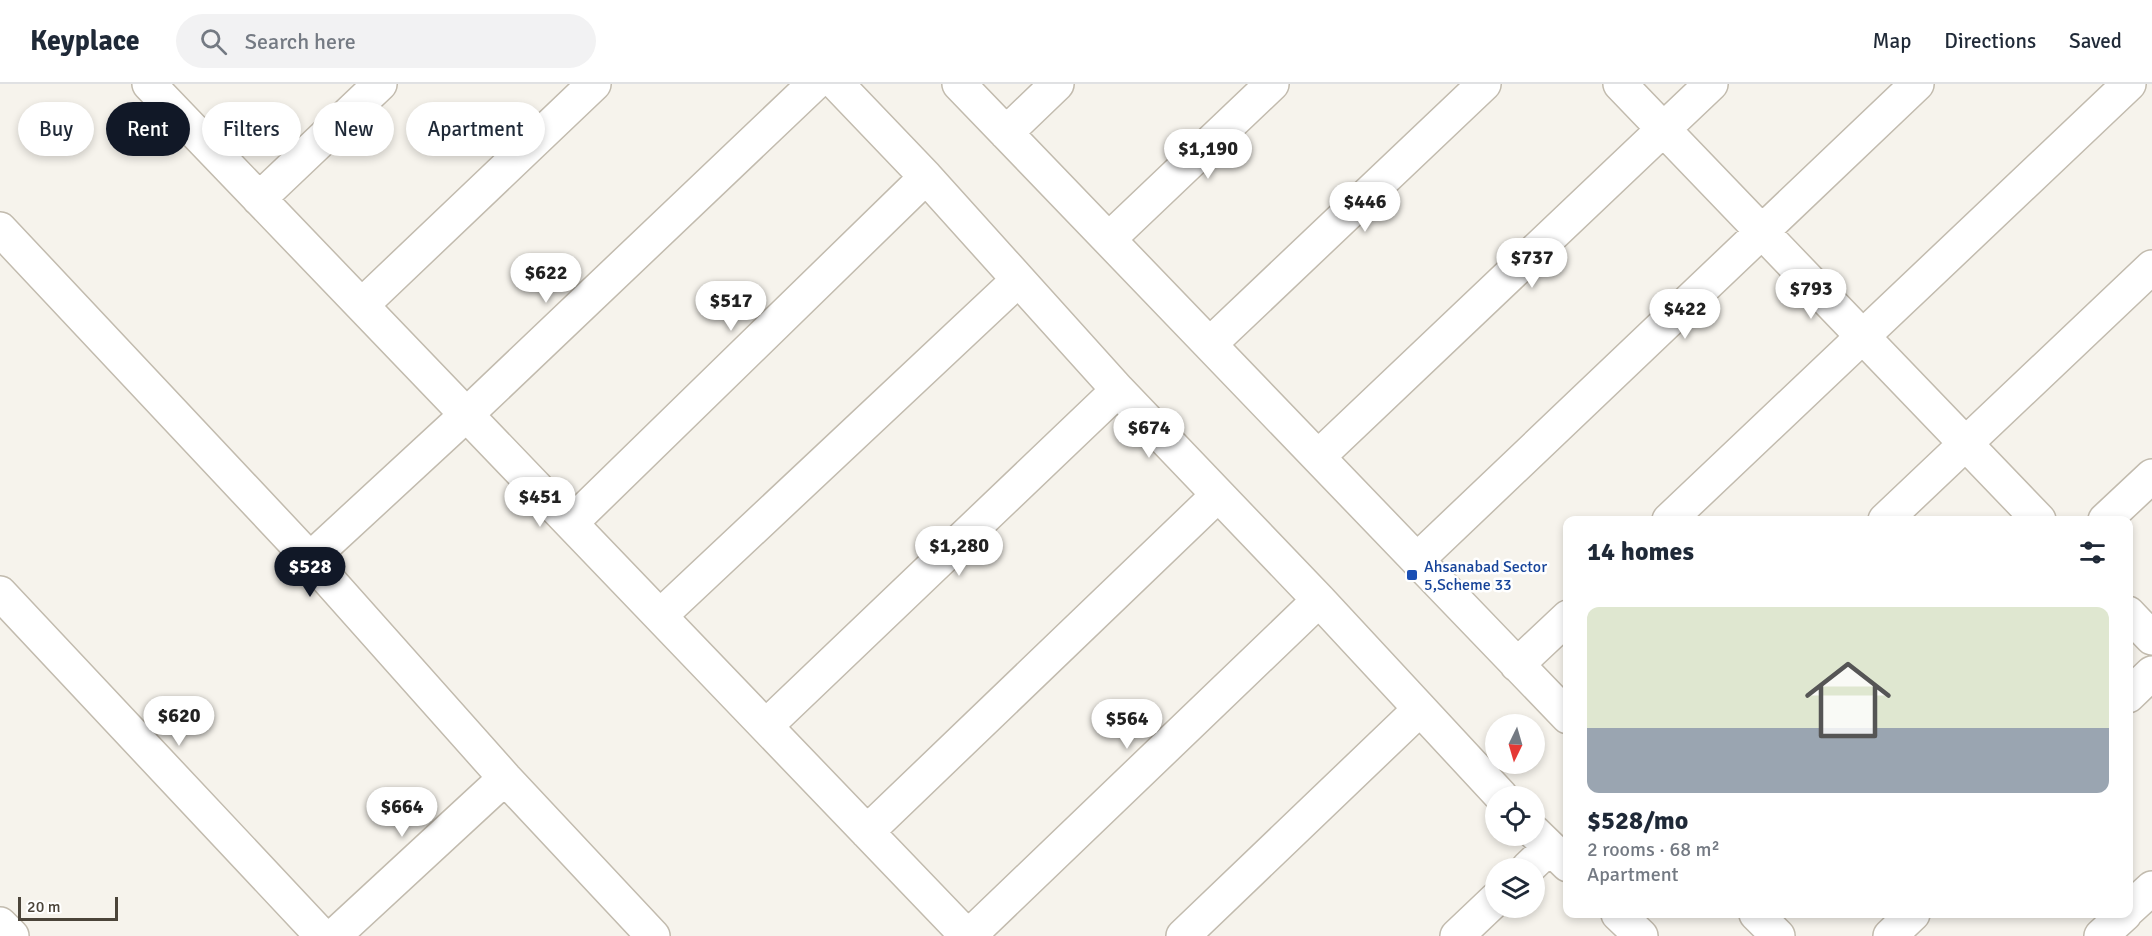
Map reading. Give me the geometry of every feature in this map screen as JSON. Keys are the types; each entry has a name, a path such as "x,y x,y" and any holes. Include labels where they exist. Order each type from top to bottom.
{"street":[{"path":"259,199 380,84"},
{"path":"362,305 594,84"},
{"path":"310,559 466,415 814,84"},
{"path":"837,84 926,177 1118,390 1493,786"},
{"path":"959,84 1563,712"},
{"path":"1006,133 1057,84"},
{"path":"1109,239 1272,84"},
{"path":"1210,344 1484,84"},
{"path":"1620,84 2035,516"},
{"path":"1318,457 1711,84"},
{"path":"1417,560 1917,84"},
{"path":"1673,516 2129,84"},
{"path":"162,88 259,199 968,936 1319,600"},
{"path":"571,523 926,177"},
{"path":"0,229 310,559 505,778 653,936"},
{"path":"1889,516 2152,267"},
{"path":"660,616 1018,280"},
{"path":"765,726 1118,390"},
{"path":"2109,516 2152,476"},
{"path":"867,832 1218,495"},
{"path":"0,593 322,936"},
{"path":"2133,618 2152,638"},
{"path":"1517,665 1563,622"},
{"path":"2133,691 2152,673"},
{"path":"1183,936 1420,709"},
{"path":"334,936 505,778"},
{"path":"2133,905 2152,888"},
{"path":"1457,936 1485,909"},
{"path":"1760,918 1778,936"},
{"path":"1890,936 1909,918"},
{"path":"2101,936 2121,918"},
{"path":"0,924 12,936"}],"place":[{"name":"Ahsanabad Sector 5,Scheme 33","path":"1412,575"}]}
